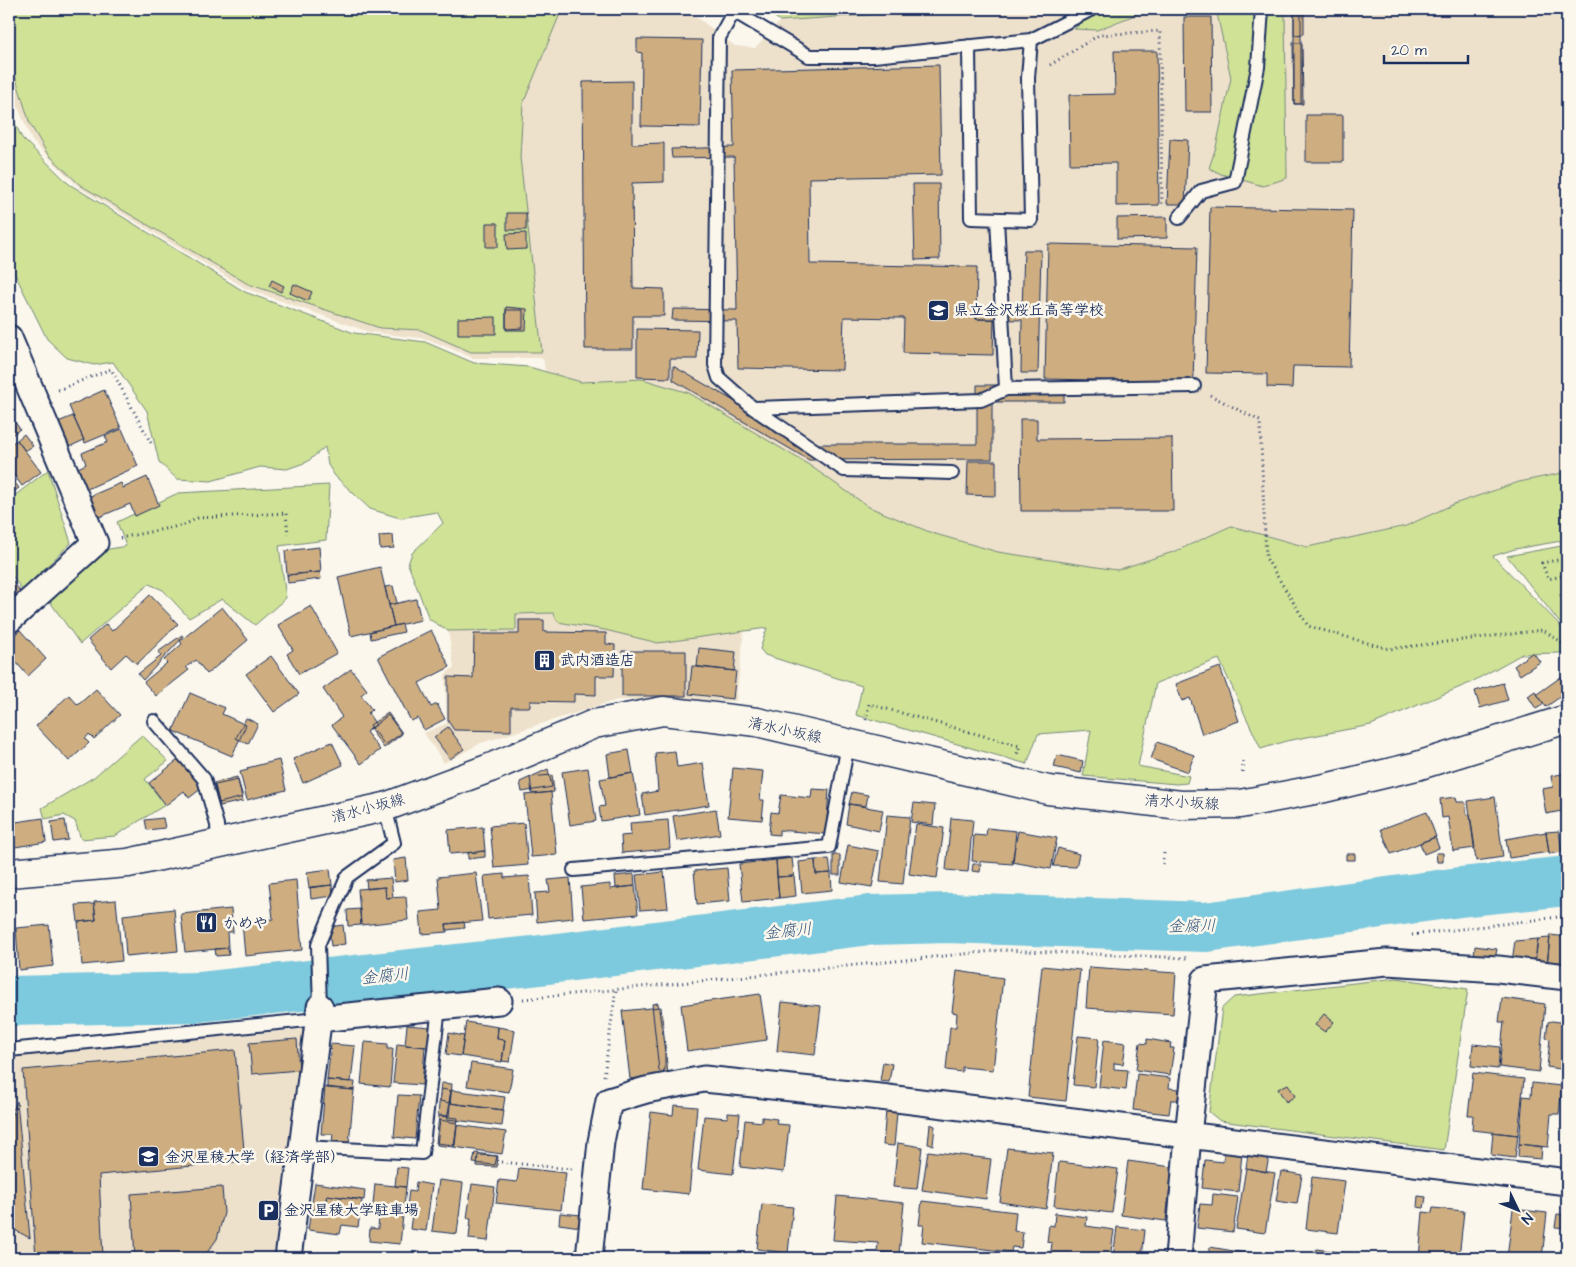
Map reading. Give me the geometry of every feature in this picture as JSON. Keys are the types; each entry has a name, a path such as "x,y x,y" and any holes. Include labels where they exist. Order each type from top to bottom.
{"main road":[{"name":"清水小坂線","path":"9,873 128,863 385,807 490,768 594,724 663,711 757,722 1048,790 1180,805 1240,804 1325,788 1417,766 1567,719"}],"street":[{"path":"9,338 16,381 34,399 95,543 9,620"},
{"path":"1178,1258 1188,1135 1205,980 1387,962 1498,969 1567,977"},
{"path":"288,1258 319,1013 438,1007 499,1001"},
{"path":"588,1258 609,1101 646,1090 704,1079 880,1097 1567,1182"}],"lane":[{"path":"952,473 844,470 753,408 719,378 716,365 718,38 732,10 809,56 874,56 1031,40 1092,9"},
{"path":"1179,218 1201,191 1235,182 1258,67 1262,9"},
{"path":"969,46 971,218 1031,220 1028,78 1031,40"},
{"path":"997,219 1006,389"},
{"path":"753,408 981,400 1006,389 1194,386"},
{"path":"154,721 204,779 217,825 218,843"},
{"path":"574,870 829,847 854,745"},
{"path":"9,1050 319,1013 318,945 347,877 394,843 385,807"},
{"path":"302,1147 422,1153 438,1007"}],"path":[{"path":"1028,78 1100,35 1160,31 1162,208 1179,218"},
{"path":"34,399 111,369 151,443"},
{"path":"1194,386 1260,420 1266,558 1308,626 1389,649 1543,630 1567,646"},
{"path":"95,543 184,524 198,518 286,513 288,534"},
{"path":"1567,558 1542,563 1548,578 1567,575"},
{"path":"1567,590 1560,592 1565,607 1567,607"},
{"path":"854,745 869,704 1020,746 1009,781"},
{"path":"1243,761 1243,772"},
{"path":"1163,864 1164,853"},
{"path":"1402,936 1567,916"},
{"path":"499,1001 1003,950 1199,958"},
{"path":"609,1101 602,1094 616,989"},
{"path":"501,1162 598,1172"}],"shaded area":[{"name":"県立金沢桜丘高等学校","path":"9,9 686,9 735,46 755,48 780,21 926,9 1098,9 1097,30 1150,9 1216,9 1231,78 1216,147 1209,168 1287,178 1285,9 1567,9 1567,472 1519,482 1454,504 1406,526 1307,547 1231,526 1176,551 1117,570 998,552 932,533 869,507 809,465 753,433 642,379 581,382 545,371 543,358 473,358 428,339 369,332 247,289 80,188 32,141 9,85"},
{"path":"553,613 558,622 605,630 712,636 744,631 736,701 617,700 481,743 444,763 424,733 447,723 445,675 454,667 448,631 515,630 516,614"},
{"name":"金沢星稜大学（経済学部）","path":"305,1029 275,1258 9,1258 9,1056"}],"green space":[{"path":"9,9 562,9 523,104 520,157 542,352 471,352 421,330 380,328 248,284 80,185 47,153 30,124 9,56"},
{"path":"764,9 926,9 780,21"},
{"path":"1098,9 1150,9 1097,30 1074,29"},
{"path":"1216,9 1285,9 1287,178 1263,186 1221,174 1209,168 1216,147 1231,78"},
{"path":"9,111 22,138 69,184 245,292 354,333 425,342 474,363 529,367 581,382 642,379 689,393 809,465 869,507 932,533 998,552 1117,570 1176,551 1231,526 1307,547 1406,526 1454,504 1519,482 1567,472 1567,540 1515,549 1493,556 1559,624 1567,636 1567,650 1559,653 1522,654 1470,683 1371,725 1286,741 1261,749 1219,659 1156,683 1138,766 1189,776 1187,783 1176,784 1083,776 1091,730 1038,734 1027,764 856,715 862,686 765,655 760,649 767,628 658,643 605,630 558,622 553,613 516,614 516,630 448,631 429,619 408,564 412,553 443,523 437,512 400,518 370,509 335,476 328,465 325,447 307,462 287,469 260,467 211,481 177,479 159,462 147,411 113,362 94,365 67,358 47,339 9,262"},
{"path":"48,470 71,543 22,590 9,571 9,500"},
{"path":"329,485 326,540 279,546 286,598 255,625 222,599 189,618 163,590 149,584 80,644 48,599 104,550 126,546 117,522 178,493"},
{"path":"1567,545 1567,632 1507,556"},
{"path":"142,735 168,761 145,779 165,805 115,836 81,839 75,821 64,815 45,819 42,808 94,777"},
{"path":"1397,978 1468,989 1444,1150 1220,1121 1209,1112 1222,1008 1234,997"}],"building":[{"path":"1294,9 1301,9 1301,104 1294,104"},
{"path":"1294,9 1304,9 1304,34 1294,35"},
{"path":"1184,17 1211,17 1212,112 1185,112"},
{"path":"637,39 702,40 700,127 641,126 642,53 637,52"},
{"path":"1293,43 1302,43 1303,104 1294,104"},
{"path":"1114,51 1157,51 1159,205 1116,206 1116,163 1070,164 1069,95 1115,94"},
{"path":"939,65 941,175 809,178 810,264 977,267 976,319 994,319 993,355 903,353 904,318 844,317 842,370 738,368 737,321 672,320 673,309 737,310 734,157 672,158 671,149 734,147 732,70"},
{"path":"632,81 632,144 664,143 664,182 632,183 633,288 664,289 664,316 633,316 633,349 585,349 583,82"},
{"path":"1306,115 1343,115 1343,162 1306,162"},
{"path":"1170,139 1188,140 1185,204 1167,204"},
{"path":"913,184 939,184 940,259 915,260"},
{"path":"1210,207 1353,210 1349,367 1293,366 1292,388 1267,387 1267,374 1206,373"},
{"path":"507,213 526,213 526,230 507,230"},
{"path":"1167,217 1167,238 1117,239 1117,218"},
{"path":"486,223 498,223 498,247 486,247"},
{"path":"526,233 526,249 507,250 506,234"},
{"path":"1048,244 1197,247 1193,382 1045,379"},
{"path":"1024,250 1041,250 1038,373 1021,373 1022,320 976,319 976,309 1022,310"},
{"path":"272,280 284,286 281,292 269,286"},
{"path":"294,284 312,292 308,301 290,293"},
{"path":"506,307 527,309 526,330 506,330"},
{"path":"506,310 523,310 523,328 506,329"},
{"path":"496,317 496,334 458,334 458,318"},
{"path":"637,329 698,330 697,359 670,359 670,378 637,377"},
{"path":"673,366 809,444 977,444 977,385 1064,385 1064,402 992,402 992,459 809,460 673,380"},
{"path":"104,390 121,428 85,443 69,406"},
{"path":"9,414 20,429 9,437"},
{"path":"73,416 84,440 69,447 58,422"},
{"path":"1020,419 1037,419 1037,439 1172,438 1173,511 1021,511"},
{"path":"122,429 138,466 85,490 76,469 86,464 82,453 108,442 105,436"},
{"path":"24,434 33,446 25,451 17,440"},
{"path":"17,440 41,472 22,486 9,468 9,445"},
{"path":"968,461 996,461 996,496 967,495"},
{"path":"9,475 19,488 9,495"},
{"path":"147,477 159,505 135,516 130,504 97,518 88,497 121,483 123,488"},
{"path":"393,535 394,548 380,549 379,536"},
{"path":"319,547 321,572 287,575 285,551"},
{"path":"380,567 394,626 351,636 338,577"},
{"path":"320,572 321,579 288,583 287,575"},
{"path":"9,576 20,591 9,599"},
{"path":"393,586 397,603 389,605 385,587"},
{"path":"150,595 178,624 137,664 126,654 111,668 88,640 106,624 112,631"},
{"path":"416,599 421,620 394,626 389,605"},
{"path":"311,606 337,653 299,674 287,654 293,650 278,625"},
{"path":"222,607 248,640 207,674 196,660 186,667 189,670 156,696 144,682 167,663 164,660 182,644 180,641"},
{"name":"武内酒造店","path":"519,620 544,620 544,632 606,633 606,644 615,645 614,676 596,676 596,695 574,694 574,702 530,701 530,707 511,707 511,731 454,730 448,721 448,677 473,678 474,634 519,634"},
{"path":"402,624 404,632 371,639 370,632"},
{"path":"20,630 46,659 28,676 9,654 9,640"},
{"path":"431,630 450,667 419,683 431,707 437,704 445,719 424,730 418,718 411,721 378,657"},
{"path":"182,635 183,637 143,680 138,674 161,656 158,652"},
{"path":"699,648 736,652 734,671 697,667"},
{"path":"622,651 686,651 686,696 622,696"},
{"path":"1533,652 1540,662 1520,675 1514,666"},
{"path":"271,656 299,694 274,712 246,674"},
{"path":"692,666 736,671 733,699 689,694"},
{"path":"1220,667 1239,721 1202,734 1190,698 1182,701 1176,684"},
{"path":"351,669 367,690 361,695 372,710 368,713 376,725 366,732 380,750 361,764 332,725 342,717 323,689"},
{"path":"1561,677 1567,686 1567,699 1564,694 1546,707 1537,694"},
{"path":"1503,683 1508,700 1480,708 1475,691"},
{"path":"96,689 120,715 94,739 89,734 85,739 89,743 69,761 36,726 69,695 78,705"},
{"path":"1535,691 1544,704 1536,709 1528,696"},
{"path":"190,693 225,708 222,714 246,725 232,756 173,731"},
{"path":"388,713 402,733 385,745 370,725"},
{"path":"388,715 402,734 384,748 370,729"},
{"path":"246,718 258,724 248,744 236,738"},
{"path":"448,727 464,749 450,759 434,737"},
{"path":"332,742 343,765 303,783 293,759"},
{"path":"1157,742 1194,755 1188,772 1151,759"},
{"path":"629,750 633,773 610,777 607,754"},
{"path":"675,751 677,767 703,763 709,805 645,815 642,794 658,791 655,753"},
{"path":"1057,755 1083,761 1081,773 1054,767"},
{"path":"179,759 202,788 189,798 184,791 166,805 149,783"},
{"path":"279,760 286,790 247,800 240,772 248,770 247,768"},
{"path":"588,768 596,821 570,825 562,772"},
{"path":"733,768 763,771 760,800 764,800 762,820 728,817"},
{"path":"548,769 552,787 522,792 520,782"},
{"path":"633,773 640,815 601,821 599,807 605,806 600,779"},
{"path":"1567,773 1567,810 1546,814 1542,789 1553,787 1551,776"},
{"path":"552,775 554,792 532,794 530,777"},
{"path":"237,777 243,801 220,806 214,783"},
{"path":"238,780 243,797 219,803 215,785"},
{"path":"812,789 829,790 826,834 779,830 779,835 769,834 771,812 778,813 781,795 811,798"},
{"path":"551,792 557,855 531,857 525,795"},
{"path":"852,792 868,795 866,806 849,804"},
{"path":"1456,797 1457,802 1465,802 1467,815 1470,814 1475,848 1453,851 1448,817 1442,818 1440,799"},
{"path":"1495,797 1503,857 1476,861 1468,801"},
{"path":"914,803 935,805 933,825 911,822"},
{"path":"849,804 883,810 879,831 846,824"},
{"path":"716,809 720,834 677,841 673,816"},
{"path":"1427,812 1436,837 1391,854 1381,829"},
{"path":"887,815 910,817 903,884 880,882"},
{"path":"43,818 46,842 9,848 9,823"},
{"path":"163,818 165,828 147,830 145,820"},
{"path":"951,818 973,820 968,872 946,870"},
{"path":"65,820 68,840 54,842 51,822"},
{"path":"668,820 670,849 622,853 621,836 631,835 630,823"},
{"path":"524,823 528,865 494,868 490,826"},
{"path":"916,824 944,828 937,878 909,874"},
{"path":"483,827 485,851 450,854 448,830"},
{"path":"987,828 1016,831 1013,864 972,861 974,835 986,836"},
{"path":"1563,830 1567,830 1567,852"},
{"path":"1018,831 1057,838 1051,869 1012,862"},
{"path":"1559,831 1562,852 1549,854 1546,832"},
{"path":"1546,832 1549,852 1509,858 1506,839"},
{"path":"1435,837 1439,848 1424,854 1420,843"},
{"path":"848,845 879,851 872,887 841,882"},
{"path":"1058,848 1079,854 1076,867 1053,866"},
{"path":"485,851 485,857 468,859 468,853"},
{"path":"1436,853 1443,853 1443,862 1437,862"},
{"path":"1346,854 1355,854 1355,860 1346,860"},
{"path":"833,855 840,855 840,875 833,875"},
{"path":"406,858 408,880 395,882 393,860"},
{"path":"792,858 794,876 777,877 776,860"},
{"path":"829,859 831,873 816,874 815,860"},
{"path":"776,860 779,898 743,902 739,864"},
{"path":"815,860 816,874 831,873 832,890 802,893 799,862"},
{"path":"973,864 981,864 980,872 972,871"},
{"path":"727,868 730,901 697,904 694,871"},
{"path":"330,869 332,885 309,888 307,872"},
{"path":"664,872 668,908 640,910 636,875"},
{"path":"476,873 482,921 446,924 447,932 422,934 420,912 441,910 438,877"},
{"path":"504,874 504,878 529,876 532,915 488,919 484,876"},
{"path":"634,874 635,886 616,888 615,876"},
{"path":"794,876 796,896 779,898 777,877"},
{"path":"391,878 393,897 386,898 385,887 367,889 366,880"},
{"path":"570,878 573,918 537,922 535,893 550,892 548,880"},
{"path":"296,880 302,950 245,956 242,922 273,919 269,883"},
{"path":"610,884 610,889 635,886 638,914 584,919 581,887"},
{"path":"332,885 333,896 311,899 310,887"},
{"path":"385,887 386,898 406,897 408,920 361,925 358,889"},
{"path":"116,900 122,961 82,965 78,922 96,920 94,902"},
{"path":"94,904 96,920 78,922 76,905"},
{"path":"174,909 178,951 126,956 123,915"},
{"name":"かめや","path":"231,909 233,932 227,932 228,948 185,952 181,914"},
{"path":"360,909 361,925 348,926 347,910"},
{"path":"464,922 465,928 447,930 446,924"},
{"path":"49,925 53,966 19,970 16,928"},
{"path":"343,925 345,944 331,946 329,927"},
{"path":"1550,935 1567,937 1567,969 1547,966"},
{"path":"1550,938 1547,965 1535,964 1538,939"},
{"path":"1538,939 1534,964 1512,961 1515,941"},
{"path":"1475,946 1497,949 1495,959 1474,956"},
{"path":"228,948 229,955 216,956 215,949"},
{"path":"1042,966 1080,970 1066,1101 1028,1097"},
{"path":"1089,967 1176,973 1173,1014 1086,1008"},
{"path":"957,971 1003,978 993,1070 962,1067 962,1072 946,1070 950,1027 956,1027 957,1013 952,1012"},
{"path":"760,994 767,1040 687,1051 681,1005"},
{"path":"1502,998 1545,1004 1539,1072 1499,1067 1504,1022 1499,1022"},
{"path":"782,1002 821,1006 815,1055 777,1051"},
{"path":"658,1003 665,1052 665,1070 659,1071 652,1004"},
{"path":"661,1007 668,1075 630,1079 622,1011"},
{"path":"1324,1014 1334,1022 1325,1032 1315,1025"},
{"path":"466,1022 498,1027 497,1039 505,1040 502,1062 461,1056"},
{"path":"1548,1022 1567,1023 1567,1070 1547,1067 1550,1039 1546,1038"},
{"path":"407,1025 430,1027 428,1047 405,1045"},
{"path":"498,1027 515,1030 510,1062 502,1061 505,1040 497,1039"},
{"path":"449,1033 464,1036 461,1056 446,1054"},
{"path":"1078,1036 1099,1038 1094,1087 1073,1085"},
{"path":"297,1039 299,1070 252,1074 249,1043"},
{"path":"1147,1039 1171,1043 1170,1048 1174,1048 1170,1075 1136,1070 1140,1043 1147,1044"},
{"path":"1104,1040 1126,1043 1123,1064 1114,1063 1114,1069 1128,1070 1126,1090 1099,1087"},
{"path":"365,1042 388,1044 387,1049 393,1049 390,1087 361,1084"},
{"path":"331,1044 355,1046 351,1082 327,1080"},
{"path":"397,1044 425,1047 422,1085 393,1083"},
{"path":"1473,1044 1500,1047 1498,1069 1471,1066"},
{"path":"235,1050 245,1161 99,1175 103,1258 36,1258 23,1070"},
{"path":"883,1062 892,1064 889,1082 880,1081"},
{"path":"471,1063 513,1069 509,1092 467,1086"},
{"path":"1473,1073 1524,1079 1518,1135 1472,1130 1473,1115 1468,1115"},
{"path":"1137,1074 1170,1078 1169,1088 1179,1089 1178,1100 1171,1100 1169,1114 1133,1110"},
{"path":"327,1080 355,1082 354,1090 327,1088"},
{"path":"441,1083 452,1084 449,1116 438,1115"},
{"path":"1532,1083 1562,1086 1559,1114 1551,1114 1548,1147 1519,1144 1523,1096 1531,1097"},
{"path":"1288,1084 1295,1096 1286,1102 1278,1089"},
{"path":"325,1087 354,1090 349,1144 332,1143 333,1134 321,1134"},
{"path":"442,1089 451,1091 449,1103 440,1101"},
{"path":"451,1090 505,1097 503,1110 449,1103"},
{"path":"398,1095 419,1096 415,1139 394,1137"},
{"path":"17,1101 30,1238 9,1227 9,1122"},
{"path":"450,1103 504,1110 502,1126 447,1119"},
{"path":"674,1105 697,1107 689,1194 643,1189 651,1112 673,1115"},
{"path":"886,1111 897,1113 894,1146 883,1145"},
{"path":"728,1113 740,1114 733,1174 698,1170 704,1116 728,1118"},
{"path":"439,1116 458,1118 455,1145 436,1143"},
{"path":"762,1117 777,1119 776,1124 789,1125 784,1172 740,1167 745,1120 762,1122"},
{"path":"440,1120 457,1123 454,1147 437,1145"},
{"path":"930,1124 935,1126 933,1145 928,1144"},
{"path":"457,1125 506,1132 502,1154 454,1147"},
{"path":"1493,1132 1518,1135 1515,1158 1491,1155"},
{"path":"898,1143 922,1147 917,1189 893,1187"},
{"path":"1519,1144 1542,1147 1541,1159 1518,1157"},
{"path":"1007,1148 1053,1153 1046,1209 1000,1202"},
{"path":"928,1151 991,1159 986,1199 922,1190"},
{"path":"475,1153 497,1156 495,1165 473,1163"},
{"path":"1224,1153 1242,1154 1238,1192 1202,1188 1205,1160 1223,1162"},
{"path":"1248,1154 1269,1157 1266,1172 1246,1168"},
{"path":"478,1155 498,1156 497,1167 477,1166"},
{"path":"1128,1161 1172,1167 1166,1221 1121,1215"},
{"path":"1059,1162 1118,1169 1112,1213 1054,1206"},
{"path":"397,1167 408,1168 406,1187 395,1186"},
{"path":"519,1168 566,1173 561,1210 496,1203 499,1180 517,1182"},
{"path":"1246,1168 1275,1173 1265,1233 1236,1229"},
{"path":"1281,1171 1302,1175 1297,1204 1276,1201"},
{"path":"1312,1177 1345,1181 1338,1233 1306,1229"},
{"path":"439,1180 463,1183 457,1234 432,1231"},
{"path":"416,1182 432,1185 426,1231 410,1229 412,1214 406,1214 409,1191 415,1192"},
{"path":"315,1183 365,1190 364,1200 327,1195 324,1211 311,1209"},
{"path":"375,1184 406,1187 400,1244 369,1241 370,1228 378,1229 379,1214 372,1214"},
{"path":"472,1184 495,1187 488,1241 469,1239 471,1218 467,1218"},
{"path":"222,1187 224,1213 217,1239 203,1258 135,1258 131,1194"},
{"path":"1213,1194 1238,1197 1233,1232 1197,1228 1200,1204 1212,1205"},
{"path":"327,1195 362,1200 358,1227 342,1225 340,1234 308,1230 311,1209 324,1211"},
{"path":"837,1196 904,1203 899,1254 877,1252 878,1243 833,1240"},
{"path":"1418,1196 1426,1197 1424,1208 1417,1207"},
{"path":"922,1201 1016,1212 1014,1231 1023,1232 1021,1248 1012,1247 1011,1252 922,1242 924,1225 919,1225"},
{"path":"762,1204 793,1207 788,1253 757,1249"},
{"path":"1433,1208 1464,1211 1459,1258 1419,1258 1423,1212 1432,1213"},
{"path":"1513,1209 1547,1213 1542,1258 1507,1258"},
{"path":"560,1213 582,1215 581,1227 559,1224"},
{"path":"1055,1213 1087,1217 1086,1226 1114,1230 1110,1258 1050,1258 1052,1243 1047,1242 1049,1225 1054,1226"},
{"path":"1557,1214 1567,1215 1567,1228 1555,1227"},
{"path":"1117,1227 1145,1230 1142,1258 1113,1258"},
{"path":"1210,1247 1251,1254 1251,1258 1208,1258"},
{"path":"1316,1249 1363,1255 1363,1258 1315,1258"},
{"path":"307,1254 340,1258 306,1258"}],"waterway":[{"name":"金腐川","path":"9,1001 199,997 532,961 870,920 949,918 1206,927 1460,892 1567,881"}],"place":[{"name":"県立金沢桜丘高等学校","path":"938,310"},
{"name":"武内酒造店","path":"544,660"},
{"name":"かめや","path":"207,923"},
{"name":"金沢星稜大学（経済学部）","path":"149,1157"},
{"name":"金沢星稜大学駐車場","path":"268,1210"}]}
